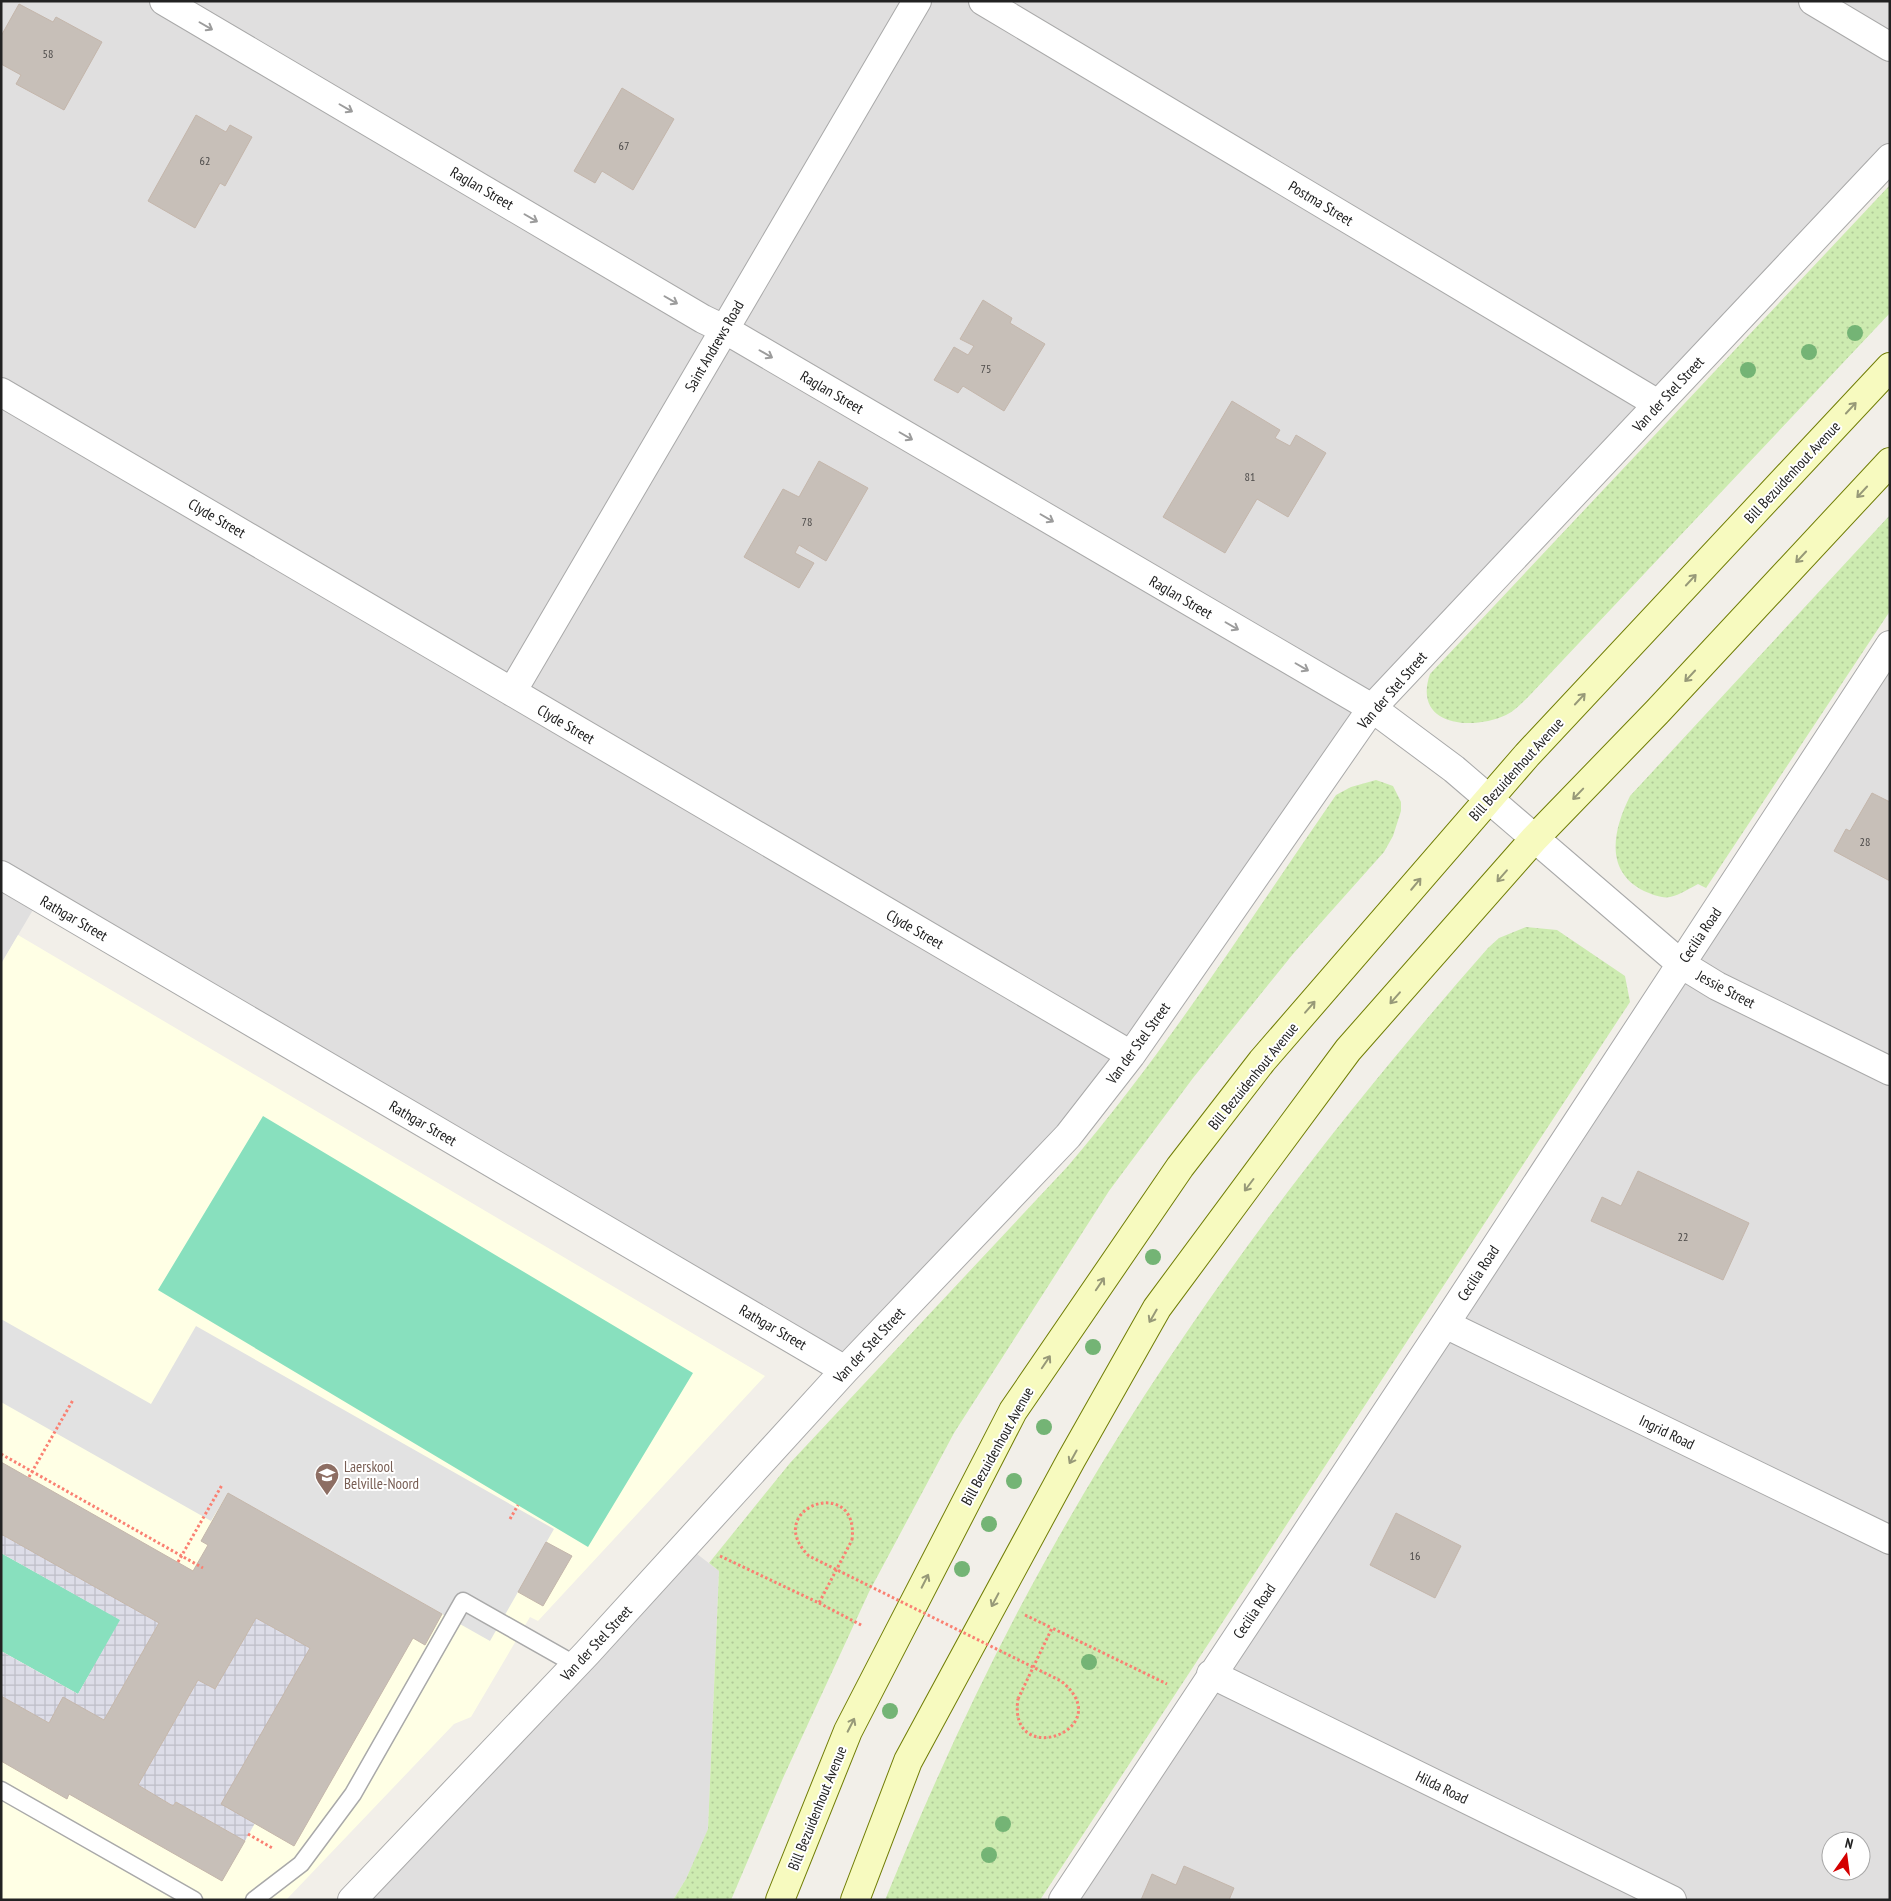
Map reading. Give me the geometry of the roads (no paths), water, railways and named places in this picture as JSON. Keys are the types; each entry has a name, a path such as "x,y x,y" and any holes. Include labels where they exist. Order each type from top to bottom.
{"main road":[{"name":"Bill Bezuidenhout Avenue","path":"780,1900 848,1731 1013,1411 1180,1167 1262,1061 1527,756 1890,367"},
{"path":"855,1900 908,1761 1071,1460 1157,1308 1348,1050 1534,839 1657,712 1890,462"}],"street":[{"name":"Raglan Street","path":"164,1 703,319 724,329 1372,708 1454,769 1488,800"},
{"name":"Saint Andrews Road","path":"512,692 917,1"},
{"name":"Postma Street","path":"983,1 1658,404"},
{"path":"1813,1 1890,47"},
{"name":"Van der Stel Street","path":"352,1900 576,1665 846,1370 1068,1136 1130,1055 1372,708 1890,158"},
{"name":"Clyde Street","path":"1,392 1130,1055"},
{"name":"Cecilia Road","path":"1063,1900 1211,1674 1445,1324 1890,645"},
{"name":"Jessie Street","path":"1488,800 1681,964 1717,986 1890,1071"},
{"name":"Rathgar Street","path":"1,875 846,1370"},
{"name":"Ingrid Road","path":"1445,1324 1890,1540"},
{"name":"Hilda Road","path":"1211,1674 1672,1900"}],"lane":[{"path":"254,1900 301,1864 353,1794 463,1601 576,1665"},
{"path":"1,1790 194,1900"}],"place":[{"name":"Laerskool Belville-Noord","path":"327,1496"}]}
